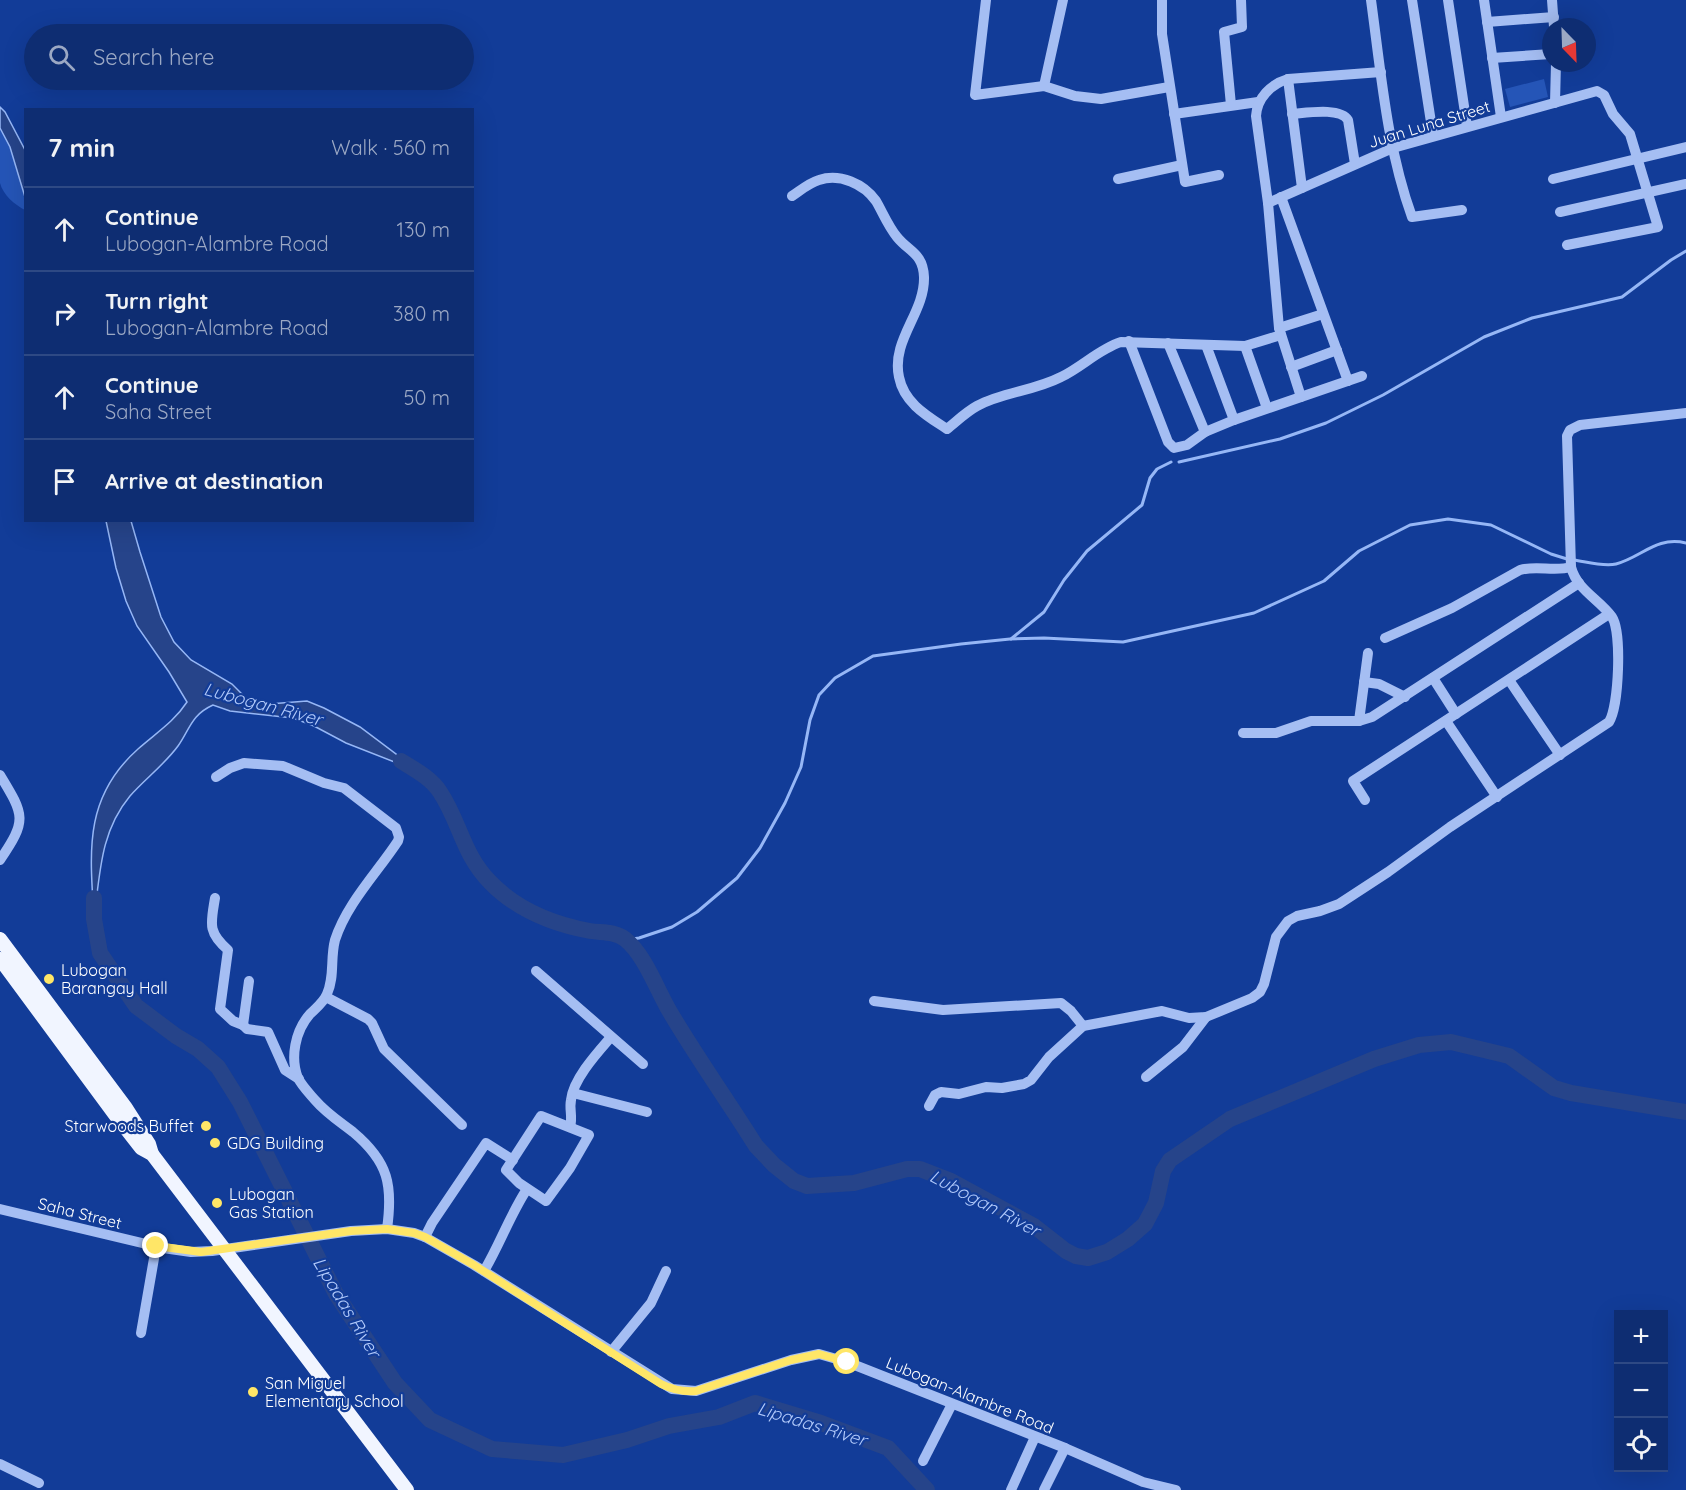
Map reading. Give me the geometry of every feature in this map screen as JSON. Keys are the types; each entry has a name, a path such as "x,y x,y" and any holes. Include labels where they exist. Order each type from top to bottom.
{"main road":[{"path":"0,939 126,1108 149,1144 152,1154 407,1490"},
{"path":"0,959 116,1116 141,1148 152,1154"}],"street":[{"path":"986,0 975,95 1044,86 1088,99 1117,97 1170,87"},
{"path":"1044,86 1063,0"},
{"path":"1162,0 1162,34 1185,182 1219,175"},
{"path":"1232,105 1224,32 1242,27 1241,0"},
{"path":"1371,0 1392,148 1412,217 1462,210"},
{"path":"1412,0 1433,135"},
{"path":"1448,0 1467,126"},
{"path":"1484,0 1501,117"},
{"path":"1552,0 1554,18"},
{"path":"1487,22 1542,22"},
{"path":"1492,58 1542,55"},
{"path":"1301,397 1280,331 1268,202 1256,116 1258,102 1275,84 1288,79 1380,72"},
{"path":"1556,72 1556,103"},
{"path":"1288,79 1302,188"},
{"name":"Juan Luna Street","path":"1268,202 1392,148 1596,91 1604,95 1613,114 1630,134 1658,226 1567,245"},
{"path":"1174,114 1258,102"},
{"path":"1292,114 1336,112 1344,114 1348,120 1355,164"},
{"path":"1553,178 1686,147"},
{"path":"1118,179 1182,165"},
{"path":"792,196 805,186 820,179 850,181 864,188 875,200 899,240 917,255 924,274 923,293 902,343 897,362 899,378 916,407 947,429 977,406 1047,384 1109,346 1129,341 1245,346 1323,314"},
{"path":"1560,212 1686,184"},
{"path":"1281,197 1348,381"},
{"path":"1129,341 1171,446 1180,448 1205,432 1234,420 1362,376"},
{"path":"1168,343 1205,432"},
{"path":"1206,345 1234,420"},
{"path":"1245,346 1268,408"},
{"path":"1291,367 1337,350"},
{"path":"929,1106 935,1095 941,1092 959,1094 986,1087 1002,1088 1024,1084 1083,1026 1162,1011 1189,1018 1206,1017 1252,998 1260,992 1268,975 1276,937 1288,921 1297,916 1339,904 1450,827 1610,722 1614,712 1618,682 1615,623 1579,583 1571,567 1566,442 1570,430 1580,425 1686,413"},
{"path":"1385,638 1452,608 1520,570 1528,567 1554,570 1571,567"},
{"path":"1243,733 1283,732 1295,725 1311,721 1359,721 1372,717 1579,583"},
{"path":"1365,800 1353,781 1609,614"},
{"path":"1359,721 1368,653"},
{"path":"1433,678 1456,714"},
{"path":"1509,680 1560,755"},
{"path":"1364,682 1379,684 1405,697"},
{"path":"1446,721 1497,797"},
{"path":"216,777 244,763 283,766 324,783 345,788 398,832 398,841 350,908 341,926 332,954 332,980 326,997 298,1031 295,1061 299,1079"},
{"path":"0,776 18,807 21,824 0,860"},
{"path":"215,898 210,926 217,940 228,950 220,1009 233,1021 247,1029 268,1032 285,1070 299,1079 322,1108 367,1146 384,1170 390,1192 387,1229"},
{"path":"536,971 643,1064"},
{"path":"243,1025 249,981"},
{"path":"326,997 372,1023 384,1049 462,1125"},
{"path":"874,1001 943,1010 1061,1003 1083,1026"},
{"path":"1146,1077 1183,1047 1206,1017"},
{"path":"570,1127 573,1119 571,1103 573,1093 590,1063 611,1037"},
{"path":"573,1093 647,1112"},
{"path":"541,1116 590,1135 561,1183 546,1201 527,1189 506,1170 513,1160 541,1116"},
{"path":"425,1237 486,1143 513,1160"},
{"path":"484,1271 527,1189"},
{"name":"Saha Street","path":"0,1209 156,1246 191,1252 224,1249"},
{"name":"Lubogan-Alambre Road","path":"224,1249 331,1234 387,1229 402,1230 425,1237 484,1271 672,1389 685,1392 696,1391 819,1354 847,1362 1065,1448 1143,1482 1176,1490"},
{"path":"141,1333 156,1246"},
{"path":"611,1352 651,1303 666,1272"},
{"path":"923,1461 952,1404"},
{"path":"1011,1490 1035,1437"},
{"path":"1044,1490 1065,1448"},
{"path":"0,1464 39,1483"}],"shaded area":[{"path":"1544,79 1548,97 1510,107 1505,89"},
{"path":"0,128 17,167 23,190 24,209 10,199 0,183"}],"water":[{"path":"0,107 24,148 24,194 10,147 0,128"},
{"path":"106,522 131,522 161,617 174,642 191,660 232,684 249,701 269,704 307,701 324,708 360,727 420,772 346,743 293,718 230,711 213,705 195,718 173,753 130,796 120,810 103,854 94,919 91,871 94,827 107,787 120,768 171,721 187,702 137,626 126,601"}],"waterway":[{"path":"1179,462 1280,439 1326,423 1383,395 1484,337 1532,318 1622,297 1686,251"},
{"path":"1011,639 1044,612 1064,580 1087,551 1142,505 1150,478 1157,469 1171,462"},
{"path":"626,940 672,927 697,912 737,878 760,848 785,803 801,767 810,720 819,695 835,678 873,656 1010,639 1044,638 1123,642 1254,613 1324,581 1359,551 1410,525 1448,519 1491,525 1551,554 1567,559"},
{"path":"1574,560 1611,565 1666,542 1686,543"},
{"name":"Lubogan River","path":"401,761 422,774 436,787 447,803 474,861 500,892 523,908 549,920 576,928 617,935 632,946 645,963 680,1029 756,1146 794,1181 807,1186 854,1183 907,1169 920,1169 951,1181 1034,1226 1066,1251 1088,1258 1107,1252 1128,1239 1145,1224 1156,1203 1163,1171 1170,1160 1230,1119 1374,1059 1419,1045 1451,1042 1509,1056 1554,1088 1571,1093 1686,1112"},
{"name":"Lipadas River","path":"94,898 94,919 100,953 136,1006 176,1036 198,1049 218,1067 240,1102 336,1294 395,1383 430,1420 492,1449 563,1455 627,1440 669,1426 719,1417 755,1403 821,1423 888,1448 927,1490"}],"place":[{"name":"Lubogan Barangay Hall","path":"49,979"},
{"name":"Starwoods Buffet","path":"206,1126"},
{"name":"GDG Building","path":"215,1143"},
{"name":"Lubogan Gas Station","path":"217,1203"},
{"name":"San Miguel Elementary School","path":"253,1392"}],"route":[{"path":"156,1246 201,1252 351,1231 402,1230 425,1237 447,1249 672,1389 685,1392 696,1391 791,1360 819,1354 847,1362"}]}
